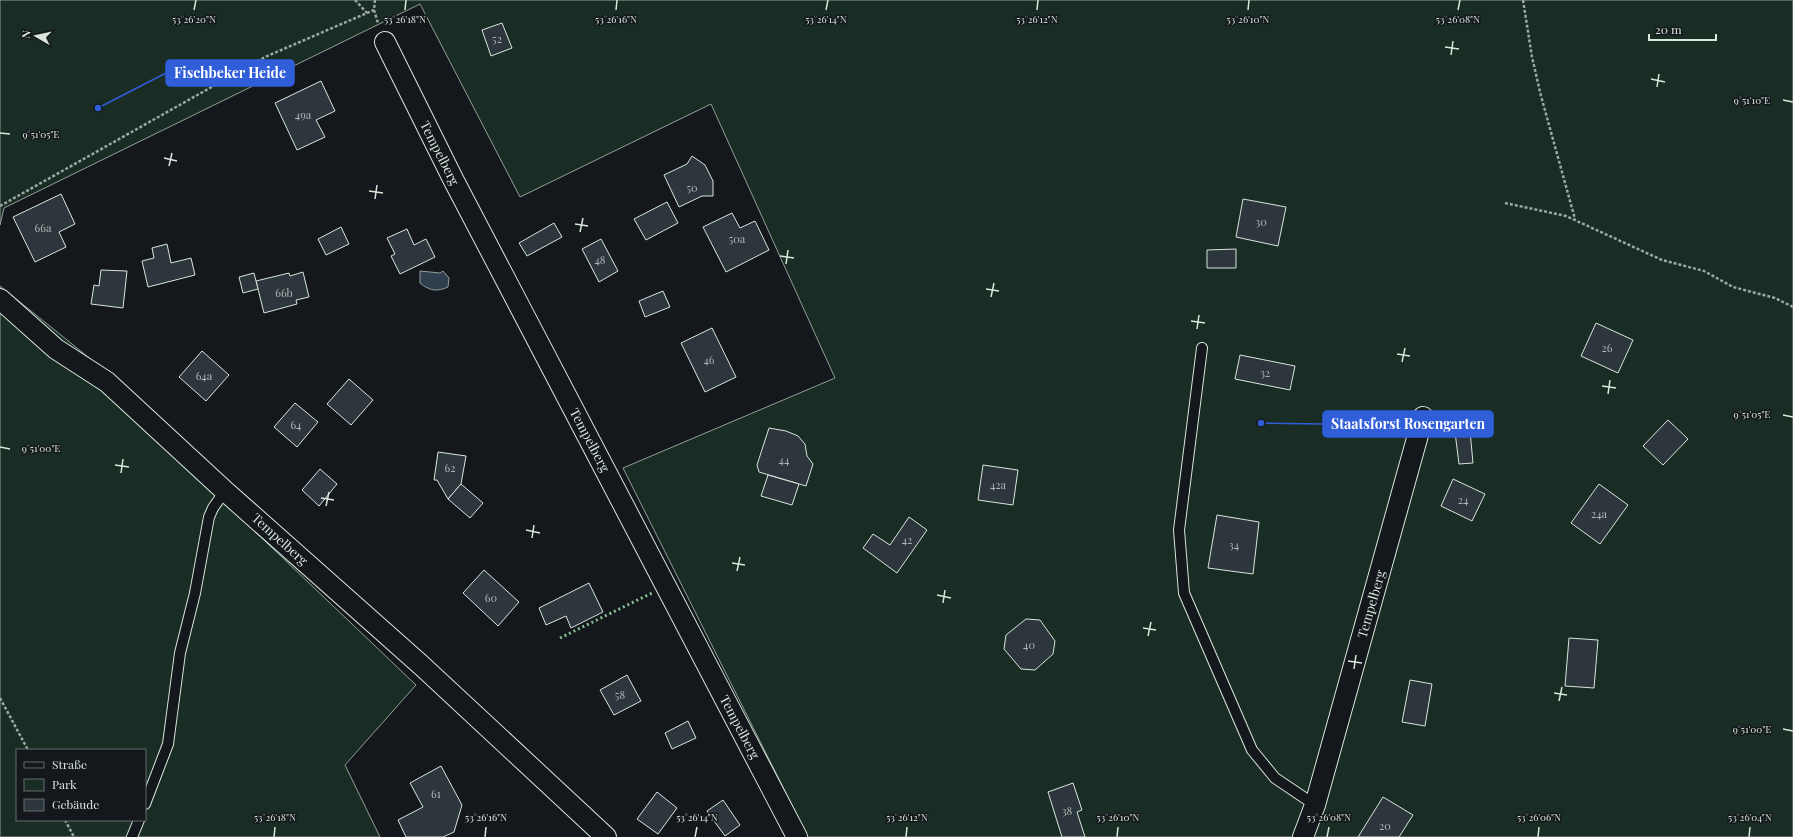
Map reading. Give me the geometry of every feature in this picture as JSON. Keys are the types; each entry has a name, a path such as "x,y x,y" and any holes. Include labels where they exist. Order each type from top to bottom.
{"street":[{"name":"Tempelberg","path":"385,42 453,179 797,837"},
{"name":"Tempelberg","path":"0,299 56,349 107,382 225,491 422,665 606,837"},
{"name":"Tempelberg","path":"1303,837 1315,805 1424,417"}],"lane":[{"path":"1202,348 1179,530 1184,593 1252,750 1275,778 1315,805"},
{"path":"146,801 168,744 180,653 195,593 209,517 213,508 225,491"},
{"path":"132,837 139,821"}],"path":[{"path":"355,0 367,13"},
{"path":"0,206 265,57 374,10 375,0"},
{"path":"1523,0 1532,58 1575,220"},
{"path":"1505,204 1566,216 1662,260 1704,271 1733,287 1774,298 1793,307"},
{"path":"0,698 27,749"},
{"path":"66,821 74,837"}],"green space":[{"path":"0,0 1793,0 1793,837 808,837 623,468 835,378 711,104 520,197 420,4 4,208 0,225"},
{"path":"0,286 108,373 115,398 416,685 345,765 380,837 0,837"}],"water":[{"path":"420,271 440,273 443,271 449,278 448,287 440,290 427,288 420,283"}],"building":[{"path":"502,23 512,48 491,56 482,30"},
{"path":"321,81 335,111 316,120 325,137 297,150 275,103"},
{"path":"692,156 705,165 713,181 713,196 702,196 679,207 664,175 687,164"},
{"path":"61,194 75,224 59,232 66,247 35,262 13,217"},
{"path":"1243,199 1286,207 1278,246 1236,237"},
{"path":"667,202 678,223 646,240 634,219"},
{"path":"732,213 740,228 755,221 769,250 726,272 703,227"},
{"path":"554,223 562,237 527,256 519,243"},
{"path":"341,227 349,244 326,255 318,239"},
{"path":"407,229 414,245 426,239 435,257 400,274 391,256 395,254 387,238"},
{"path":"601,239 618,271 599,282 582,249"},
{"path":"167,244 171,263 191,258 195,275 148,287 142,261 154,258 152,248"},
{"path":"1236,249 1236,268 1207,268 1207,250"},
{"path":"101,270 127,271 123,308 91,304 94,285 99,286"},
{"path":"303,272 309,297 296,300 297,304 264,313 256,281 289,273 290,276"},
{"path":"254,273 258,289 243,293 239,277"},
{"path":"663,291 670,307 645,317 639,301"},
{"path":"1596,323 1633,340 1618,373 1581,356"},
{"path":"712,328 736,377 705,392 681,343"},
{"path":"202,351 229,375 206,401 179,377"},
{"path":"1240,355 1295,366 1290,390 1235,379"},
{"path":"349,379 373,400 351,425 327,404"},
{"path":"295,403 318,422 297,447 274,427"},
{"path":"1668,420 1688,439 1663,465 1643,446"},
{"path":"769,428 786,431 798,436 805,444 807,456 813,464 806,486 759,472 757,465"},
{"path":"1470,431 1473,463 1459,464 1455,432"},
{"path":"438,452 466,456 461,484 448,499 437,480 434,480"},
{"path":"983,465 1018,470 1013,505 978,500"},
{"path":"320,469 337,484 319,506 302,490"},
{"path":"768,475 799,484 792,505 761,496"},
{"path":"1453,479 1485,494 1472,521 1441,506"},
{"path":"461,484 483,503 470,518 448,499"},
{"path":"1599,484 1628,505 1600,544 1571,523"},
{"path":"1217,515 1259,522 1253,574 1208,568"},
{"path":"909,517 927,530 897,573 863,548 873,534 890,545"},
{"path":"484,570 519,602 498,626 463,593"},
{"path":"589,583 603,612 571,628 566,616 546,625 539,608"},
{"path":"1026,619 1040,620 1055,641 1053,654 1035,670 1021,669 1004,649 1006,635"},
{"path":"1569,638 1598,640 1594,688 1565,686"},
{"path":"627,675 641,701 614,715 600,690"},
{"path":"1410,680 1432,684 1425,726 1402,722"},
{"path":"688,721 696,738 672,749 665,733"},
{"path":"441,766 462,805 454,832 443,837 406,837 398,820 423,807 410,783"},
{"path":"1073,783 1082,810 1077,812 1085,837 1062,837 1048,792"},
{"path":"657,792 677,808 658,834 637,819"},
{"path":"1383,797 1413,815 1399,837 1358,837"},
{"path":"723,800 740,825 725,836 707,811"}],"hedge":[{"path":"560,638 654,592"}],"place":[{"name":"Fischbeker Heide","path":"98,108"},
{"name":"Staatsforst Rosengarten","path":"1261,423"}]}
